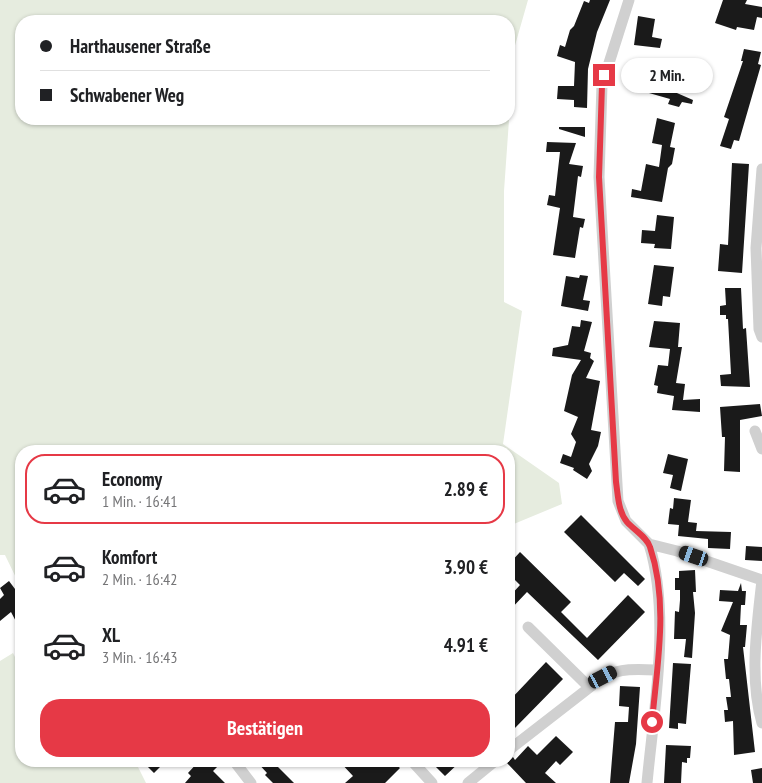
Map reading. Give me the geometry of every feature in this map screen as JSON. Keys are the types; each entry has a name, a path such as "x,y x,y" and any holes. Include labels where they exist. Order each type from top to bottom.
{"street":[{"path":"629,0 602,85 599,177 618,501 626,521 649,544 658,579 660,601 657,670 647,783"},
{"path":"762,169 756,248 759,329 762,337"},
{"path":"755,431 762,449"},
{"path":"649,544 677,551 762,580 755,670 758,711 762,723"},
{"path":"528,627 589,687"},
{"path":"515,745 589,687 613,672 633,668 657,670"},
{"path":"239,767 251,783"},
{"path":"417,767 432,783"},
{"path":"468,783 488,767"}],"shaded area":[{"path":"0,0 528,0 515,46 515,15 15,15 15,125 509,125 504,191 504,302 522,311 503,444 504,445 15,445 15,576 5,555 0,555"},
{"path":"515,452 559,483 562,504 515,524"},
{"path":"13,653 15,657 15,767 138,767 146,783 0,783 0,661"}],"building":[{"path":"590,0 610,0 597,32 588,69 587,108 574,107 574,100 557,99 558,86 574,86 575,62 557,56 560,45 565,47 570,30 574,26 584,1 589,3"},
{"path":"723,0 747,0 745,4 762,7 762,18 757,17 754,30 737,27 736,30 715,23"},
{"path":"638,16 655,19 652,37 662,39 660,48 634,45"},
{"path":"744,49 761,52 758,64 761,65 739,141 734,140 731,149 720,146 729,119 724,117 743,61 741,61"},
{"path":"656,63 677,69 670,90 693,100 692,104 682,102 679,107 668,104 670,99 642,91 645,80 651,81"},
{"path":"657,118 675,123 670,147 675,148 672,164 668,168 662,202 631,197 632,189 641,191 646,164 659,167 662,145 652,143"},
{"path":"559,127 585,127 585,137 559,129"},
{"path":"547,142 576,143 569,164 583,166 581,177 578,176 573,217 585,219 583,228 580,227 575,258 553,255 560,208 547,205 549,195 555,196 560,152 546,152"},
{"path":"732,163 749,164 742,273 718,271 720,244 728,245"},
{"path":"657,215 674,217 671,249 654,248 655,244 641,243 642,230 655,231"},
{"path":"654,265 674,267 670,297 663,296 662,306 648,304"},
{"path":"580,275 588,276 583,300 590,301 588,311 561,306 566,276 579,278"},
{"path":"725,288 741,288 743,329 746,328 750,387 721,386 720,375 731,374 728,319 726,319 726,315 720,315 720,306 726,305"},
{"path":"581,320 592,322 584,351 591,353 590,358 594,361 586,378 600,381 591,430 601,432 598,446 589,464 592,471 587,479 573,470 574,468 560,463 563,454 571,457 576,442 571,434 578,417 564,411 572,375 581,360 552,356 553,348 568,345 572,326 580,327"},
{"path":"654,321 680,323 678,347 682,347 676,383 685,384 683,400 700,399 700,412 672,410 674,396 657,393 658,386 654,385 658,365 668,366 670,349 649,347"},
{"path":"760,404 762,416 740,420 740,472 724,471 725,437 722,437 720,407"},
{"path":"668,454 688,459 681,491 670,488 673,475 663,473"},
{"path":"674,498 691,500 688,522 697,523 696,531 731,532 730,549 708,548 708,539 678,536 679,525 668,524 670,508 673,509"},
{"path":"581,515 645,579 638,586 624,573 615,582 564,532"},
{"path":"746,546 762,547 762,561 745,560"},
{"path":"520,552 571,602 561,612 587,638 628,595 645,612 598,660 527,592 515,605 515,590 520,585 515,580 515,557"},
{"path":"695,570 696,592 693,592 695,613 692,658 684,657 686,639 674,639 675,611 679,612 680,600 680,590 675,590 675,578 679,578 679,571"},
{"path":"9,581 15,589 15,620 11,612 0,621 0,599 4,595 0,588"},
{"path":"741,583 742,591 746,591 745,605 741,605 740,625 747,625 745,647 743,647 755,752 734,755 733,721 725,722 724,710 728,710 726,697 731,697 729,679 726,679 724,659 728,659 730,635 721,631 733,602 719,601 720,590 738,591"},
{"path":"546,662 563,679 515,728 515,695"},
{"path":"673,663 691,664 686,724 678,723 678,729 669,728"},
{"path":"620,686 640,687 636,744 629,783 610,783 615,722 628,722 629,707 619,706"},
{"path":"556,736 573,752 560,765 556,761 545,773 556,783 526,783 511,767 515,767 515,760 528,746 537,755"},
{"path":"666,745 691,746 690,758 687,758 687,763 682,762 681,783 664,783"},
{"path":"148,767 160,767 154,773"},
{"path":"194,767 217,767 213,771 225,783 185,783 191,776 188,773"},
{"path":"262,767 278,767 294,783 273,783 265,775 267,773"},
{"path":"345,767 400,768 385,783 345,783 353,776"},
{"path":"436,767 455,767 445,776"},
{"path":"762,768 762,783 753,783 751,770"}],"route":[{"path":"604,75 602,85 599,177 616,482 618,501 626,521 649,544 658,579 660,626 652,722"}]}
